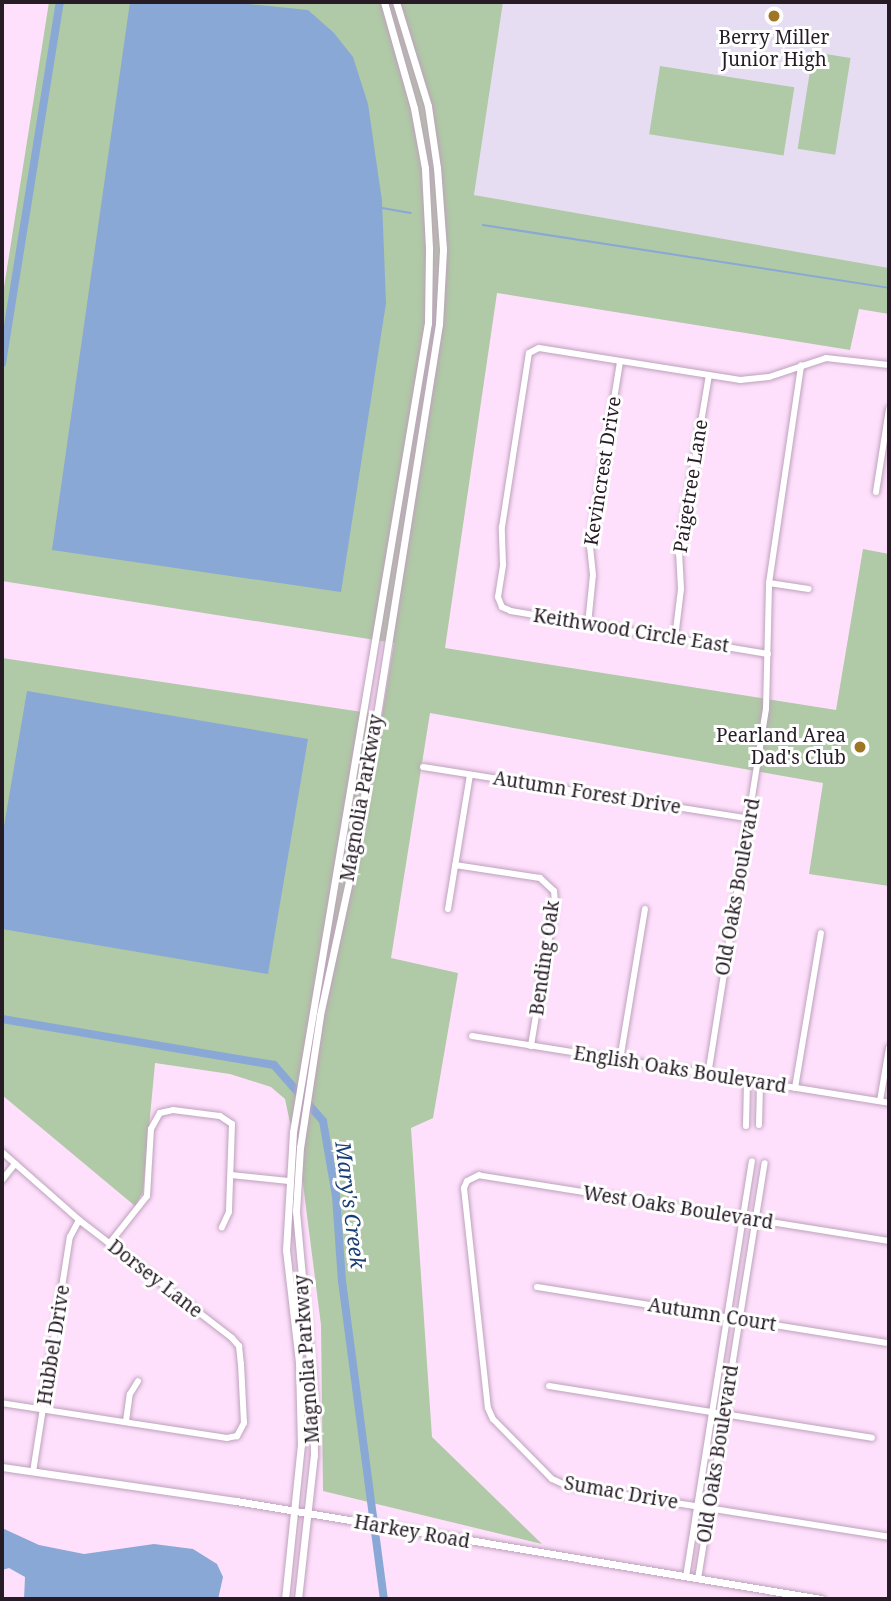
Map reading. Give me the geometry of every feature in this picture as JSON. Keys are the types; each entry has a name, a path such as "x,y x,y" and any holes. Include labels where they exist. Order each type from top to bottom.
{"street":[{"name":"Magnolia Parkway","path":"285,1599 302,1445 299,1362 286,1250 293,1132 428,309 429,248 422,150 414,108 384,2"},
{"name":"Magnolia Parkway","path":"298,1599 314,1455 313,1395 296,1211 303,1132 316,1044 355,853 440,309 443,249 428,106 396,2"},
{"path":"422,150 434,148"},
{"path":"428,309 440,309"},
{"name":"Keithwood Circle East","path":"620,361 534,349 527,358 502,527 503,564 499,601 511,611 768,654"},
{"path":"620,361 709,375 755,379 826,358 850,358 889,365"},
{"name":"Kevincrest Drive","path":"587,624 593,575 590,547 620,361"},
{"name":"Old Oaks Boulevard","path":"708,1075 751,819 769,690 769,583 801,365"},
{"name":"Paigetree Lane","path":"675,638 681,589 679,554 709,375"},
{"path":"876,492 889,409"},
{"path":"769,583 809,589"},
{"path":"377,622 391,624"},
{"path":"354,756 370,759"},
{"name":"Autumn Forest Drive","path":"423,767 751,819"},
{"path":"448,909 470,775"},
{"name":"Bending Oak","path":"455,865 540,878 554,891 555,902 531,1046"},
{"path":"620,1060 645,909"},
{"path":"794,1088 821,933"},
{"name":"English Oaks Boulevard","path":"472,1037 747,1082 889,1102"},
{"path":"880,1101 889,1048"},
{"path":"746,1126 747,1082"},
{"path":"759,1125 760,1084"},
{"path":"109,1244 147,1196 151,1129 160,1113 173,1110 220,1116 232,1124 229,1212 222,1227"},
{"name":"Dorsey Lane","path":"2,1152 79,1220 239,1346 244,1423 237,1436 227,1438 126,1421"},
{"name":"Old Oaks Boulevard","path":"686,1577 752,1161"},
{"name":"Old Oaks Boulevard","path":"698,1579 765,1163"},
{"path":"2,1180 15,1164"},
{"path":"231,1175 289,1181"},
{"name":"West Oaks Boulevard","path":"467,1181 479,1175 889,1241"},
{"name":"Sumac Drive","path":"467,1181 463,1193 488,1408 493,1419 559,1483 889,1537"},
{"name":"Hubbel Drive","path":"33,1472 71,1237 79,1220"},
{"name":"Autumn Court","path":"537,1287 886,1343"},
{"path":"2,1404 126,1421 130,1394 138,1381"},
{"path":"549,1385 872,1438"},
{"name":"Harkey Road","path":"2,1467 307,1513 821,1599"}],"shaded area":[{"path":"503,2 889,2 889,268 474,195"}],"green space":[{"path":"49,2 503,2 474,195 889,268 889,314 859,309 850,350 497,293 445,648 836,710 863,549 889,554 889,886 809,874 823,783 430,713 391,958 458,973 433,1118 411,1128 432,1437 542,1544 323,1491 321,1325 303,1184 285,1099 271,1087 230,1074 155,1063 143,1192 135,1206 2,1095 2,658 382,715 394,643 2,581 2,300"},
{"path":"813,52 851,58 835,155 798,149"},
{"path":"660,66 794,87 784,155 649,134"}],"water":[{"path":"130,2 228,2 308,10 334,33 353,57 368,104 382,201 386,303 341,592 52,550"},
{"path":"27,691 308,739 268,974 2,929 2,838"},
{"path":"2,1528 39,1545 84,1554 154,1544 193,1549 217,1564 223,1577 218,1599 24,1599 25,1577 9,1568 2,1570"}],"waterway":[{"name":"Mary's Creek","path":"2,363 60,2"},
{"path":"382,208 411,213"},
{"path":"483,225 889,288"},
{"name":"Mary's Creek","path":"2,1019 274,1065 323,1121 336,1196 342,1281 384,1599"}],"place":[{"name":"Berry Miller Junior High","path":"774,16"},
{"name":"Pearland Area Dad's Club","path":"860,747"}]}
